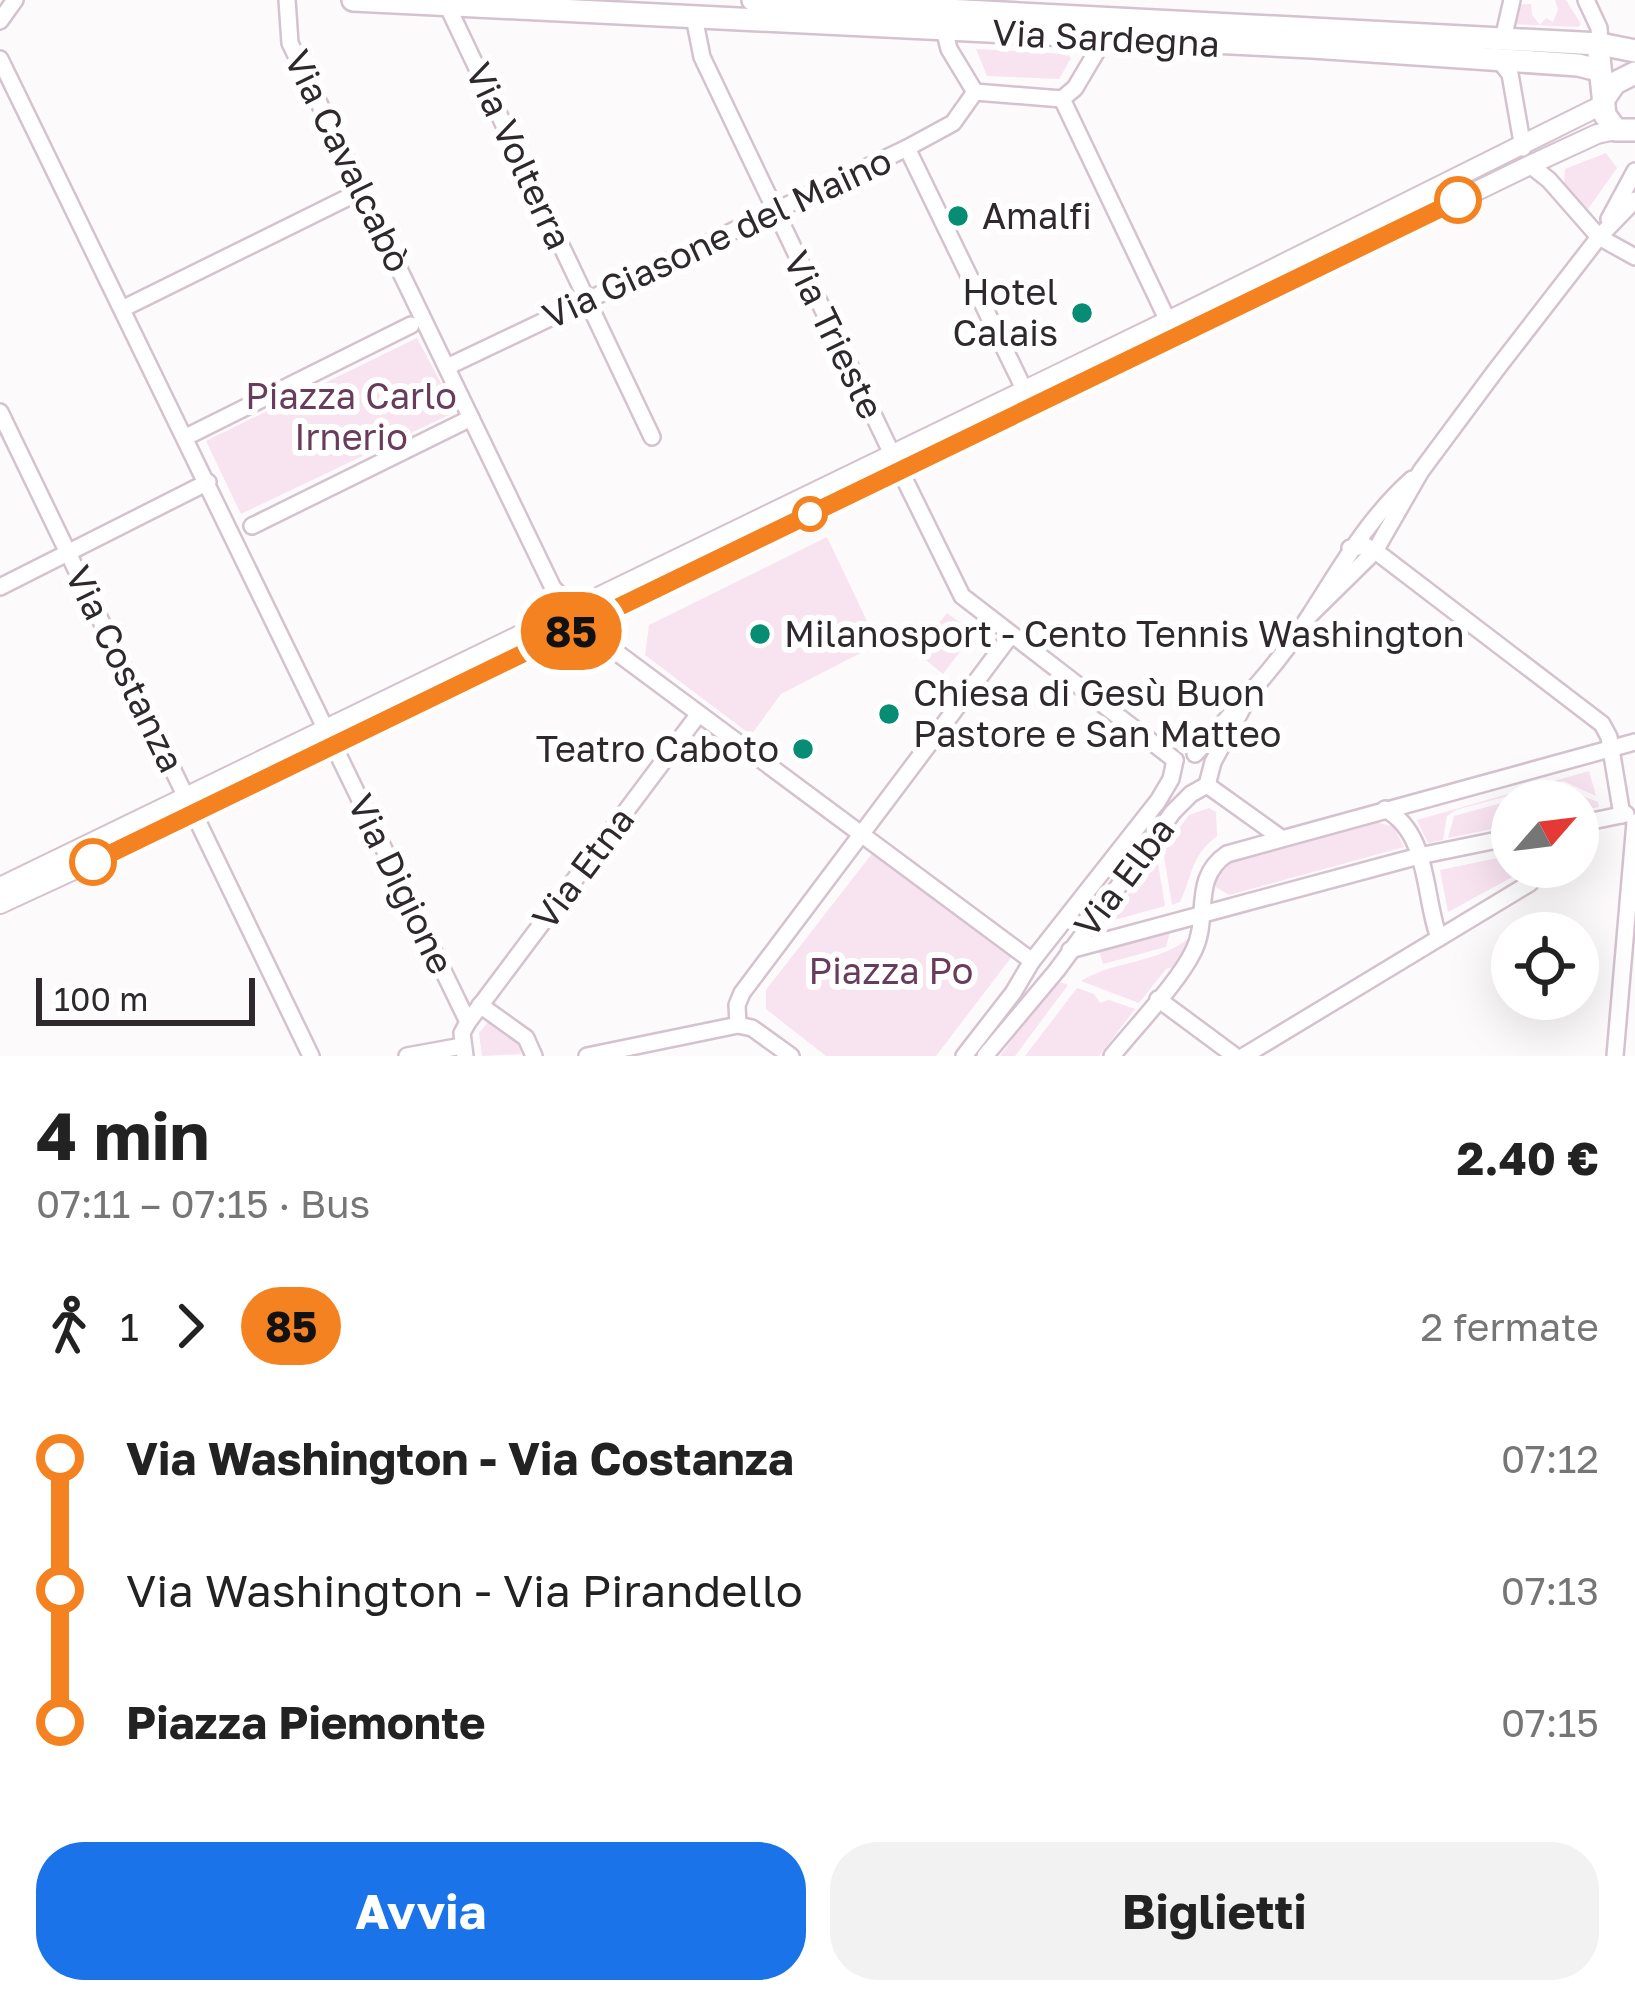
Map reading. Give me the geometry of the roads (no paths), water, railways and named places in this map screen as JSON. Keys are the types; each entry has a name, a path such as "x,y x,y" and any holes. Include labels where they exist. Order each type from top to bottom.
{"main road":[{"name":"Via Sardegna","path":"353,0 942,12"},
{"name":"Via Sardegna","path":"753,0 1105,29 1501,50"},
{"path":"1600,44 1598,70 1605,115 1627,134"},
{"path":"1501,50 1600,44 1635,50"},
{"path":"1501,50 1598,70"},
{"path":"1604,102 1615,83 1635,73"}],"street":[{"path":"0,21 15,0"},
{"name":"Via Cavalcabò","path":"287,0 290,44 417,322"},
{"path":"1512,0 1501,50 1527,156 1599,237 1635,257"},
{"path":"1586,0 1595,16 1600,44"},
{"name":"Via Volterra","path":"446,2 652,437"},
{"name":"Via Trieste","path":"694,9 702,57 962,596 1174,760"},
{"path":"942,12 949,49 975,92 1061,99 1075,88 1105,29"},
{"path":"0,58 208,482 0,587"},
{"name":"Via Giasone del Maino","path":"447,367 907,148 953,123 975,92"},
{"path":"1061,99 1171,329"},
{"path":"0,890 186,795 330,736 1527,156 1604,102"},
{"path":"1527,156 1627,134"},
{"path":"907,148 1028,398"},
{"path":"1599,237 1635,171"},
{"path":"124,308 361,191"},
{"path":"1311,614 1375,551 1421,471 1599,237 1635,200"},
{"path":"186,437 417,322 447,367 553,588 612,649 1032,961 964,1056"},
{"name":"Via Costanza","path":"0,412 311,1056"},
{"path":"252,526 471,418"},
{"path":"1195,754 1248,698 1311,614 1350,548 1421,471"},
{"name":"Via Digione","path":"208,482 468,1022"},
{"path":"1350,548 1366,546 1375,551 1602,724 1631,816 1615,1056"},
{"path":"738,1025 742,993 1011,635"},
{"path":"1248,698 1209,778 1191,794 1177,789 1171,779 1174,760 1195,754 1204,759 1209,778 1281,838"},
{"name":"Via Etna","path":"468,1022 698,715"},
{"path":"0,890 195,814 330,736"},
{"path":"1112,1056 1194,949 1208,873 1219,859 1235,850 1635,742"},
{"name":"Via Elba","path":"1032,961 1171,779"},
{"name":"Via Elba","path":"1070,950 1191,794"},
{"path":"1385,809 1406,825 1419,856 1439,938"},
{"path":"1599,821 1631,816"},
{"name":"Via Elba","path":"1070,950 1419,856 1491,841"},
{"path":"1157,999 1240,1056 1522,888"},
{"path":"985,1056 1070,950"},
{"path":"480,1005 526,1038 534,1056"},
{"path":"407,1056 464,1051 468,1022"},
{"path":"586,1056 738,1025 752,1028 791,1056"}],"place":[{"name":"Amalfi","path":"958,216"},
{"name":"Hotel Calais","path":"1082,313"},
{"name":"Milanosport - Cento Tennis Washington","path":"760,634"},
{"name":"Chiesa di Gesù Buon Pastore e San Matteo","path":"889,714"},
{"name":"Teatro Caboto","path":"803,749"}],"park label":[{"name":"Piazza Carlo Irnerio","path":"351,416"},
{"name":"Piazza Po","path":"891,971"}]}
